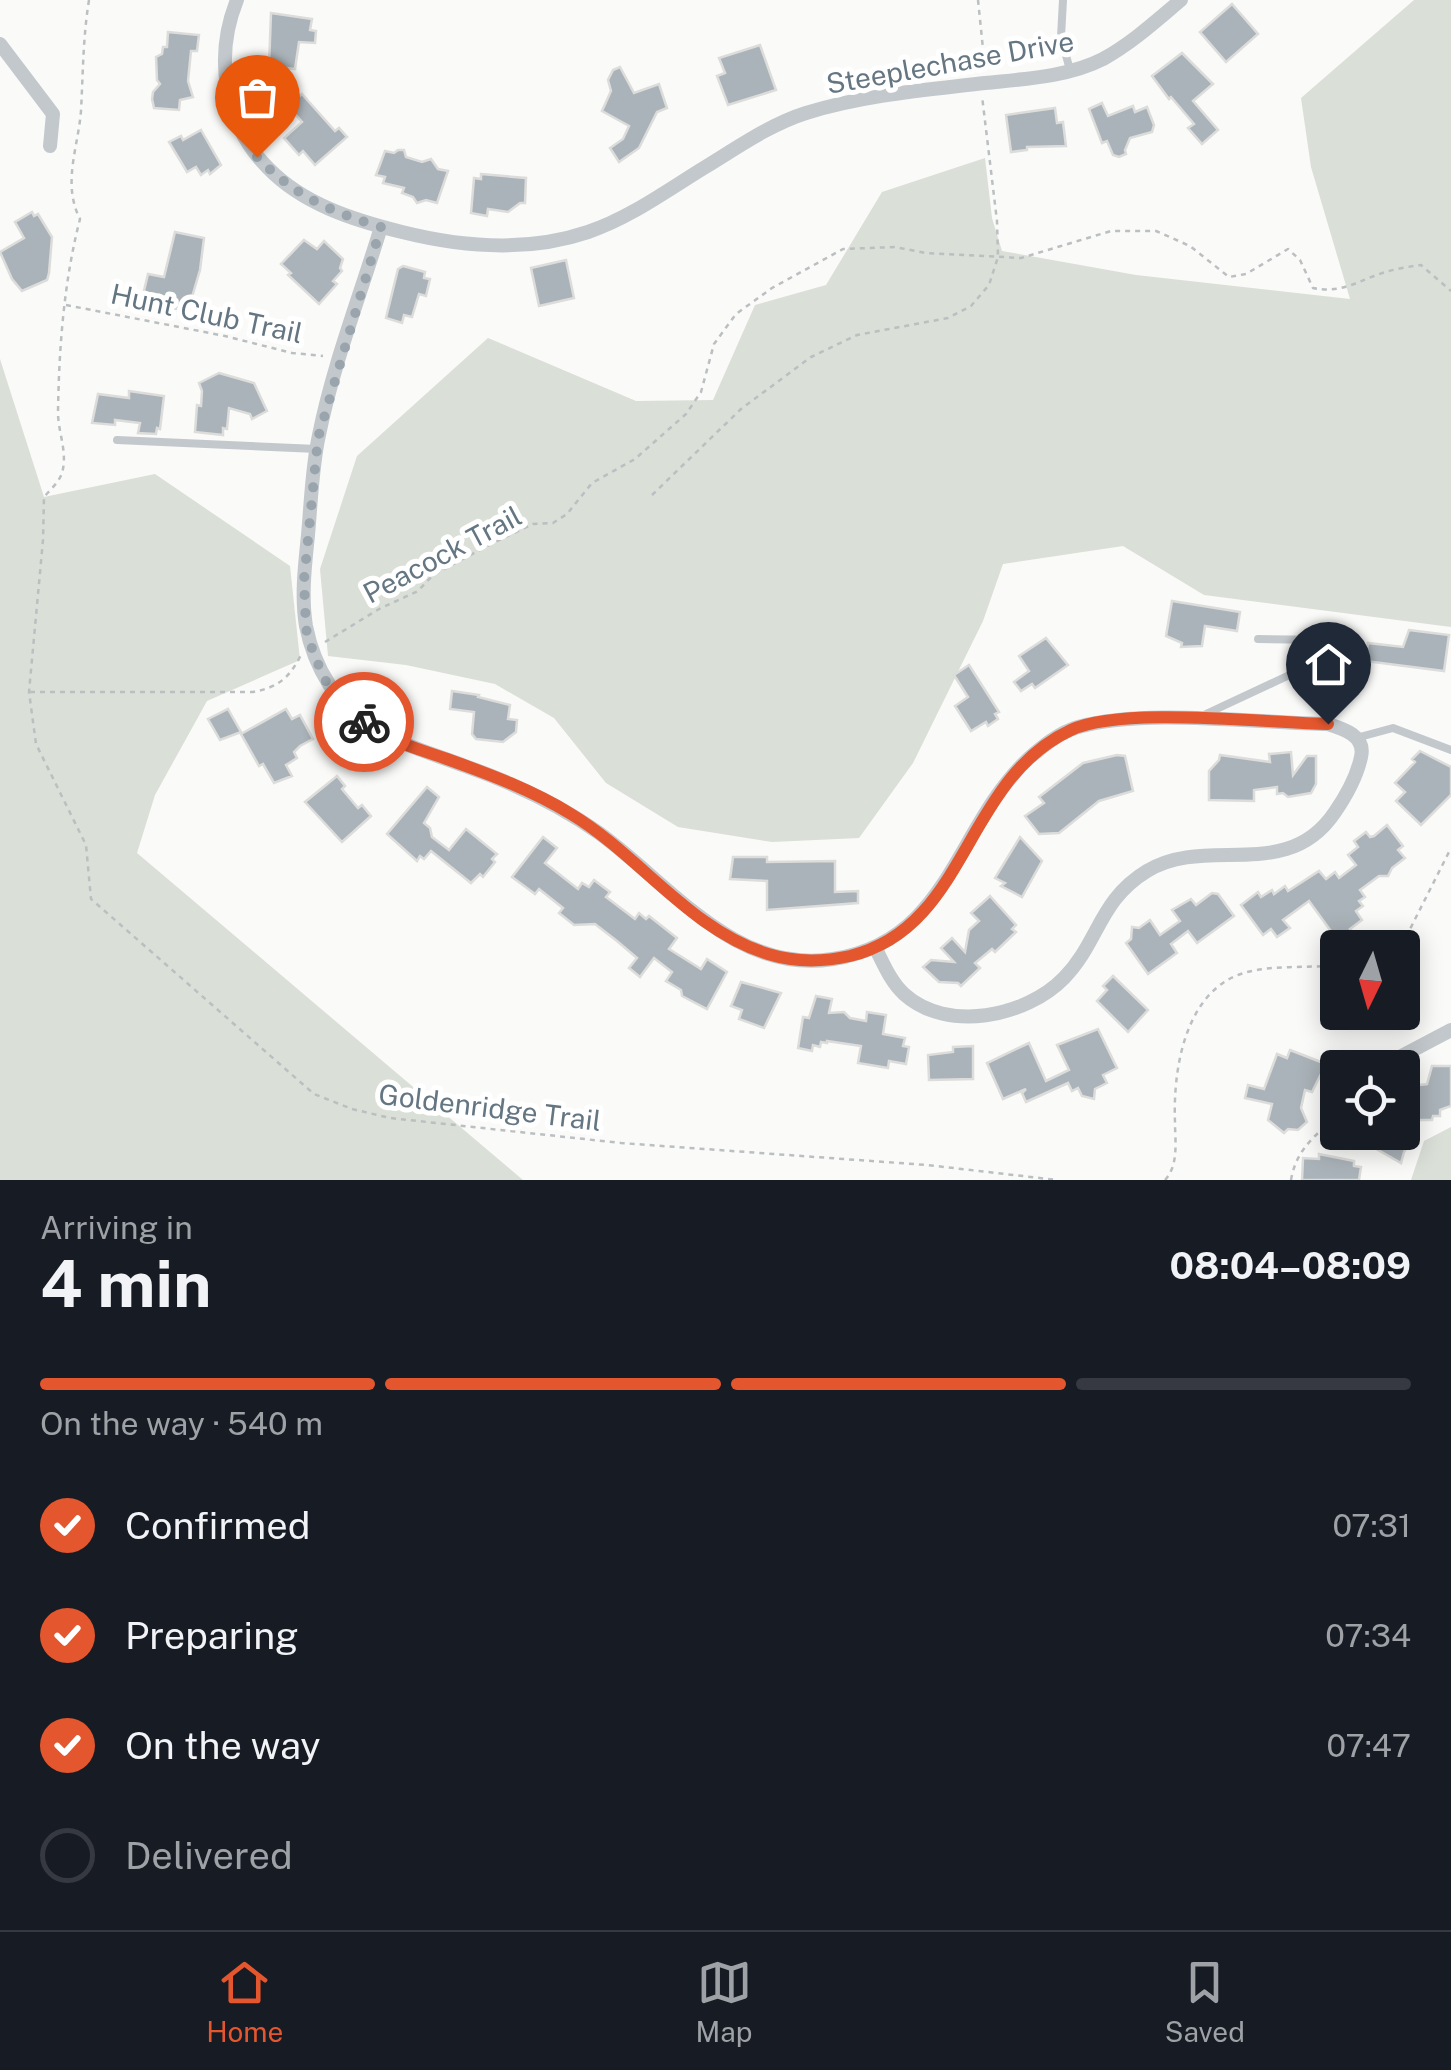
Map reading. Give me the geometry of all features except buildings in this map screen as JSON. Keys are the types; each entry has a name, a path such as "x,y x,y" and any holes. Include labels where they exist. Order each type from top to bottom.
{"street":[{"name":"Steeplechase Drive","path":"237,0 226,36 225,65 236,124 257,157 292,190 348,217 456,243 546,242 590,232 755,136 805,113 886,95 983,84 1070,70 1100,61 1132,41 1181,0"},
{"path":"0,44 53,114 50,146"},
{"path":"381,227 317,449 304,607 312,648 328,686 370,727 525,789 572,814 741,944 792,960 831,960 876,949 924,914 1011,775 1042,747 1074,728 1120,719 1328,724 1346,729 1356,738 1362,754 1343,800 1326,826 1297,846 1273,854 1198,857 1164,863 1144,872 1110,902 1081,956 1063,979 1032,1001 999,1013 958,1016 925,1009 894,984 876,949"},
{"path":"1413,1050 1451,1030"}],"lane":[{"path":"1063,0 1061,37 1070,70"},
{"path":"117,440 317,449"},
{"path":"1192,720 1328,657 1330,640 1258,639"},
{"path":"1356,738 1393,728 1451,750"}],"path":[{"path":"29,692 44,497 62,477 65,452 58,413 65,305 80,219 74,207 71,165 80,117 89,0"},
{"path":"652,495 741,409 811,357 857,335 948,318 970,306 990,285 998,256 978,0"},
{"name":"Peacock Trail","path":"29,692 253,692 270,688 289,677 302,653 418,591 433,576 533,524 553,523 567,514 592,483 635,459 686,414 702,392 714,344 725,325 772,288 843,249 895,247 926,254 1022,258 1111,232 1156,231 1190,246 1229,276 1246,274 1288,248 1300,260 1313,288 1342,289 1372,276 1422,265 1451,291"},
{"name":"Hunt Club Trail","path":"65,305 178,326 292,354 341,356"},
{"name":"Goldenridge Trail","path":"29,692 36,744 86,845 91,899 314,1094 390,1118 621,1143 927,1165 1057,1180"},
{"path":"1410,930 1451,848"},
{"path":"1165,1180 1171,1173 1176,1145 1177,1065 1193,1020 1207,999 1231,978 1271,969 1320,967"},
{"path":"1291,1180 1294,1161 1320,1131"}],"shaded area":[{"path":"1414,0 1451,0 1451,627 1204,595 1123,546 1003,564 983,621 913,763 859,838 772,842 678,827 606,783 554,718 495,684 406,665 328,656 320,569 357,456 488,338 636,401 713,400 755,305 826,285 882,192 985,158 992,218 1002,251 1136,275 1350,299 1311,167 1301,98"},
{"path":"0,359 44,497 155,474 290,566 300,660 207,701 155,795 137,853 523,1180 0,1180"},
{"path":"1451,1127 1451,1180 1411,1180 1424,1141"}],"way so far":[{"path":"257,157 292,190 348,217 381,227 318,438 304,580 306,629 314,655 328,686 364,722"}],"route":[{"path":"364,722 402,743 525,789 572,814 712,925 741,944 792,960 831,960 876,949 924,914 1011,775 1042,747 1074,728 1120,719 1328,724"}]}
